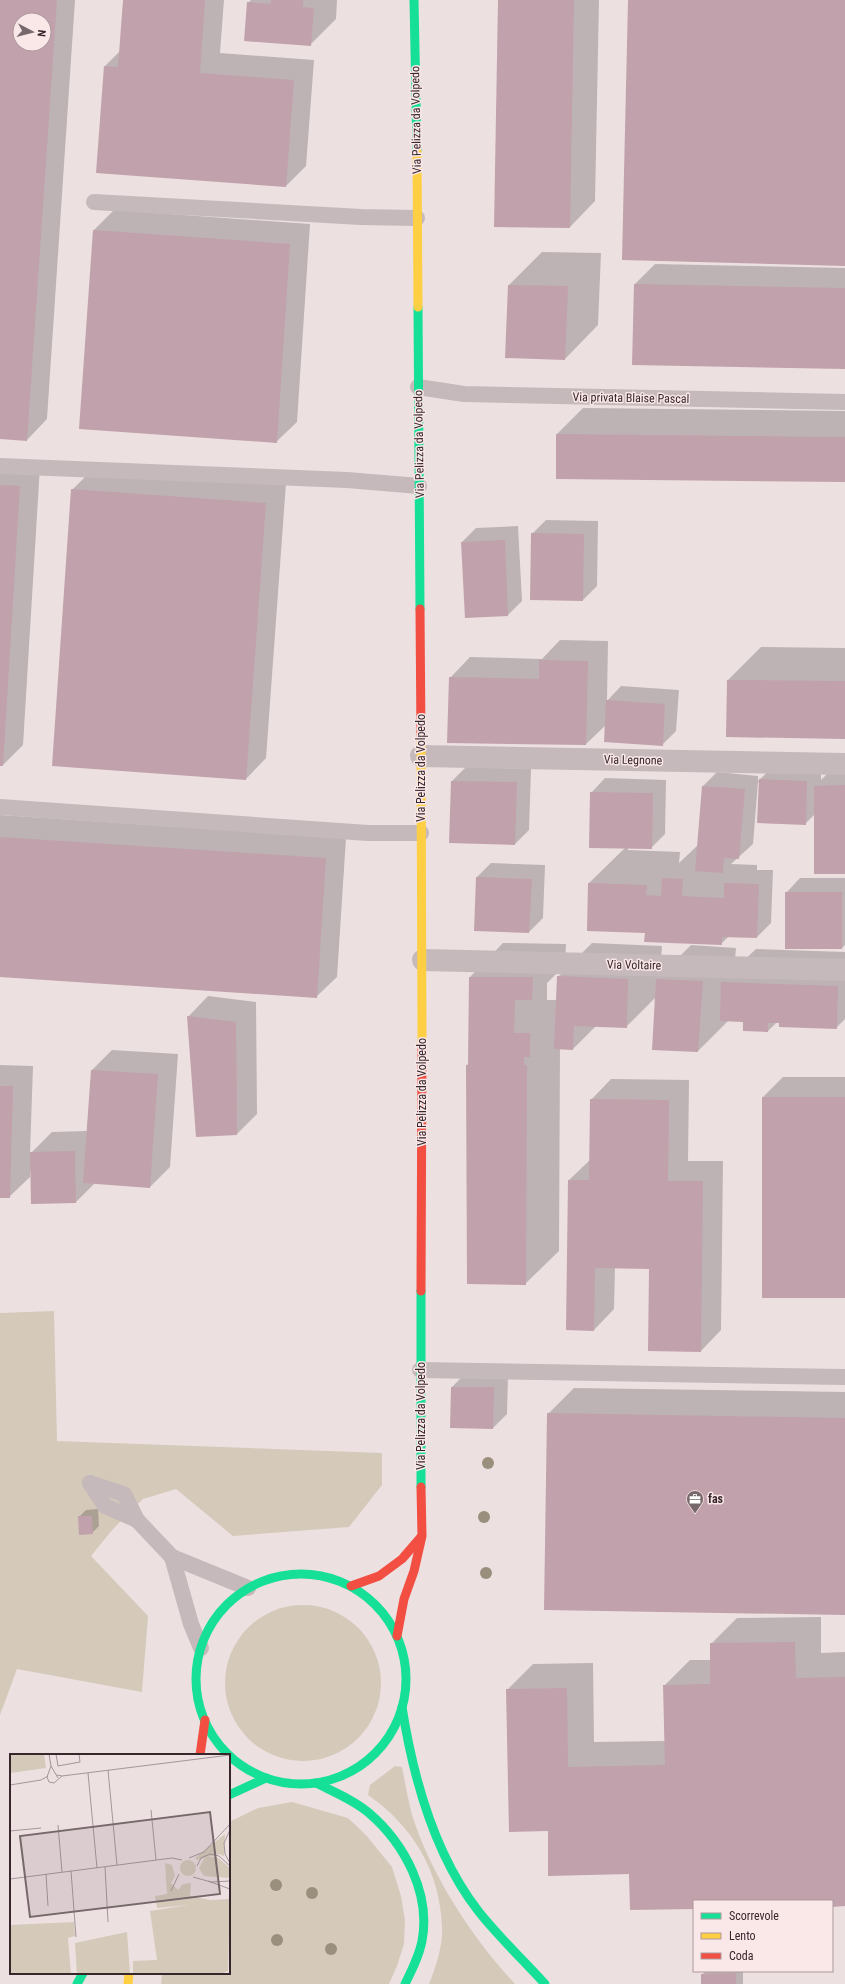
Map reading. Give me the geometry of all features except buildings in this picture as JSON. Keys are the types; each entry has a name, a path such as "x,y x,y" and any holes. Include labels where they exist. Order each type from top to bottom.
{"main road":[{"name":"Via Pelizza da Volpedo","path":"397,1636 404,1599 414,1571 422,1536 420,1370 423,960 414,0"},
{"path":"351,1586 379,1576 402,1559 422,1536"},
{"path":"228,1754 215,1739 205,1720 198,1697 197,1672 201,1648 209,1628 231,1601 248,1588 282,1576 302,1574 319,1575 351,1586 376,1606 387,1618 397,1636 404,1658 405,1691 402,1707 395,1726 384,1744 370,1758 353,1771 334,1779 316,1783 282,1782 266,1778 247,1769 230,1756"},
{"path":"402,1707 408,1744 421,1793 448,1864 479,1912 545,1984"},
{"path":"200,1754 205,1720"},
{"path":"230,1795 266,1778"},
{"path":"316,1783 368,1812 388,1832 403,1854 416,1879 422,1906 424,1927 414,1967 405,1984"},
{"path":"77,1984 82,1974"},
{"path":"128,1984 129,1974"}],"street":[{"name":"Via Legnone","path":"421,756 845,764"},
{"name":"Via Voltaire","path":"423,960 845,970"}],"lane":[{"path":"94,202 361,217 417,218"},
{"name":"Via privata Blaise Pascal","path":"418,387 464,394 845,402"},
{"path":"0,466 347,480 419,486"},
{"path":"0,807 368,833 421,834"},
{"path":"420,1370 845,1377"},
{"path":"137,1520 172,1557 248,1588"},
{"path":"172,1557 191,1624 201,1648"}],"shaded area":[{"path":"54,1311 57,1441 382,1453 382,1485 349,1527 233,1536 176,1489 143,1499 113,1529 91,1556 148,1616 142,1692 17,1669 0,1715 0,1313"},
{"path":"295,1605 311,1605 326,1608 340,1614 353,1623 363,1633 372,1646 378,1660 381,1683 380,1698 372,1720 363,1733 353,1743 340,1752 326,1758 311,1761 295,1761 280,1758 266,1752 253,1743 243,1733 234,1720 228,1706 225,1691 225,1675 228,1660 234,1646 243,1633 253,1623 266,1614 280,1608"},
{"path":"395,1766 402,1767 412,1815 420,1838 454,1905 483,1947 515,1984 429,1984 438,1956 442,1934 440,1907 436,1888 422,1852 411,1836 399,1821 368,1795 370,1785"},
{"path":"292,1802 348,1818 366,1835 392,1867 401,1896 405,1920 404,1944 389,1984 161,1984 162,1974 230,1974 230,1822 258,1808"}],"traffic: fast":[{"path":"414,0 417,151"},
{"path":"418,307 420,609"},
{"path":"421,1291 421,1487"},
{"path":"228,1754 214,1737 204,1719 198,1699 196,1679 198,1659 204,1639 220,1613 235,1598 261,1582 281,1576 301,1574 321,1576 341,1582 359,1592 382,1613 398,1639 404,1659 406,1679"},
{"path":"230,1756 243,1766 261,1776 281,1782 301,1784 321,1782 341,1776 367,1760 388,1737 398,1719 404,1699 406,1679"},
{"path":"402,1707 412,1761 428,1815 450,1866 479,1912 545,1984"},
{"path":"230,1795 266,1778"},
{"path":"316,1783 350,1800 369,1813 394,1839 412,1871 419,1888 423,1906 424,1923 419,1952 405,1984"},
{"path":"77,1984 82,1974"}],"traffic: slow":[{"path":"417,151 418,307"},
{"path":"421,739 422,1045"},
{"path":"128,1984 129,1974"}],"traffic: jam":[{"path":"420,609 421,739"},
{"path":"421,1291 422,1045"},
{"path":"397,1636 404,1599 414,1571 422,1536 421,1487"},
{"path":"351,1586 379,1576 402,1559 421,1537"},
{"path":"200,1754 205,1720"}],"place":[{"name":"fas","path":"695,1514"}]}
